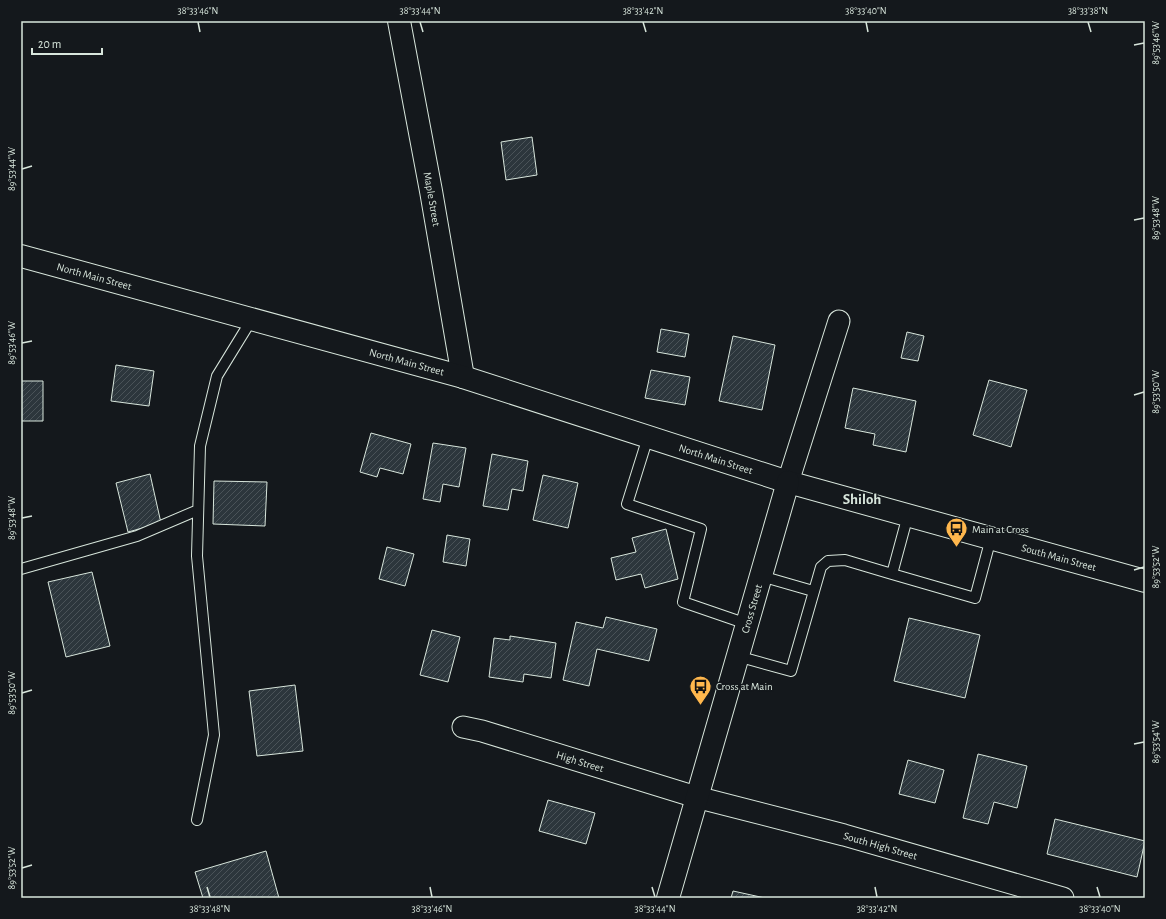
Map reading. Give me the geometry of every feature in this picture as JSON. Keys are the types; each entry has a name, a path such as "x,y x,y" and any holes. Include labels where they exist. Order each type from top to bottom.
{"main road":[{"name":"Maple Street","path":"399,21 433,198 463,377"},
{"name":"North Main Street","path":"21,256 463,377 788,482"},
{"name":"South Main Street","path":"788,482 1145,581"},
{"name":"Cross Street","path":"668,898 788,482"}],"street":[{"name":"Cross Street","path":"788,482 839,321"},
{"name":"High Street","path":"463,727 482,731 696,798"},
{"name":"South High Street","path":"696,798 844,835 1063,898"}],"lane":[{"path":"197,820 214,735 197,556 200,446 217,376 252,319"},
{"path":"648,436 627,504 701,530 683,602 747,624"},
{"path":"21,569 137,536 198,510"},
{"path":"892,574 908,515"},
{"path":"738,656 791,671 821,567 828,561 845,560 976,598 991,538"},
{"path":"761,576 813,591"}],"building":[{"path":"532,137 537,175 506,180 501,142"},
{"path":"661,329 689,334 685,357 657,352"},
{"path":"907,332 924,336 918,361 901,358"},
{"path":"733,336 775,345 762,410 719,401"},
{"path":"116,365 154,371 149,406 111,401"},
{"path":"651,370 690,377 685,405 645,398"},
{"path":"989,380 1027,390 1011,447 973,435"},
{"path":"21,381 43,381 43,421 21,421"},
{"path":"853,388 916,401 906,452 873,445 875,434 845,428"},
{"path":"371,433 411,444 403,474 380,468 377,477 360,472"},
{"path":"433,443 466,448 459,487 443,484 440,502 423,499"},
{"path":"492,454 528,461 523,491 512,489 508,510 483,506"},
{"path":"150,474 161,523 128,532 116,483"},
{"path":"543,475 578,483 568,528 533,520"},
{"path":"214,481 267,482 265,526 213,524"},
{"path":"666,529 678,579 645,588 641,574 616,580 611,558 636,552 632,538"},
{"path":"447,535 470,539 466,566 443,562"},
{"path":"387,547 414,554 405,586 379,579"},
{"path":"92,572 110,646 66,657 48,582"},
{"path":"606,617 657,629 649,661 597,649 589,686 563,680 576,622 603,628"},
{"path":"909,618 980,635 965,698 894,681"},
{"path":"432,630 460,637 448,682 420,675"},
{"path":"510,636 556,643 551,678 524,674 523,682 489,677 494,638 510,640"},
{"path":"295,685 303,751 257,756 249,691"},
{"path":"978,754 1027,766 1017,808 994,802 988,824 963,818"},
{"path":"908,760 944,770 935,803 899,794"},
{"path":"548,800 595,813 586,844 539,831"},
{"path":"1055,819 1145,841 1137,877 1047,854"},
{"path":"266,851 279,898 203,898 195,872"},
{"path":"733,891 765,898 731,898"}],"place":[{"name":"Main at Cross","path":"956,548"},
{"name":"Cross at Main","path":"701,706"}],"district":[{"name":"Shiloh","path":"862,499"}]}
